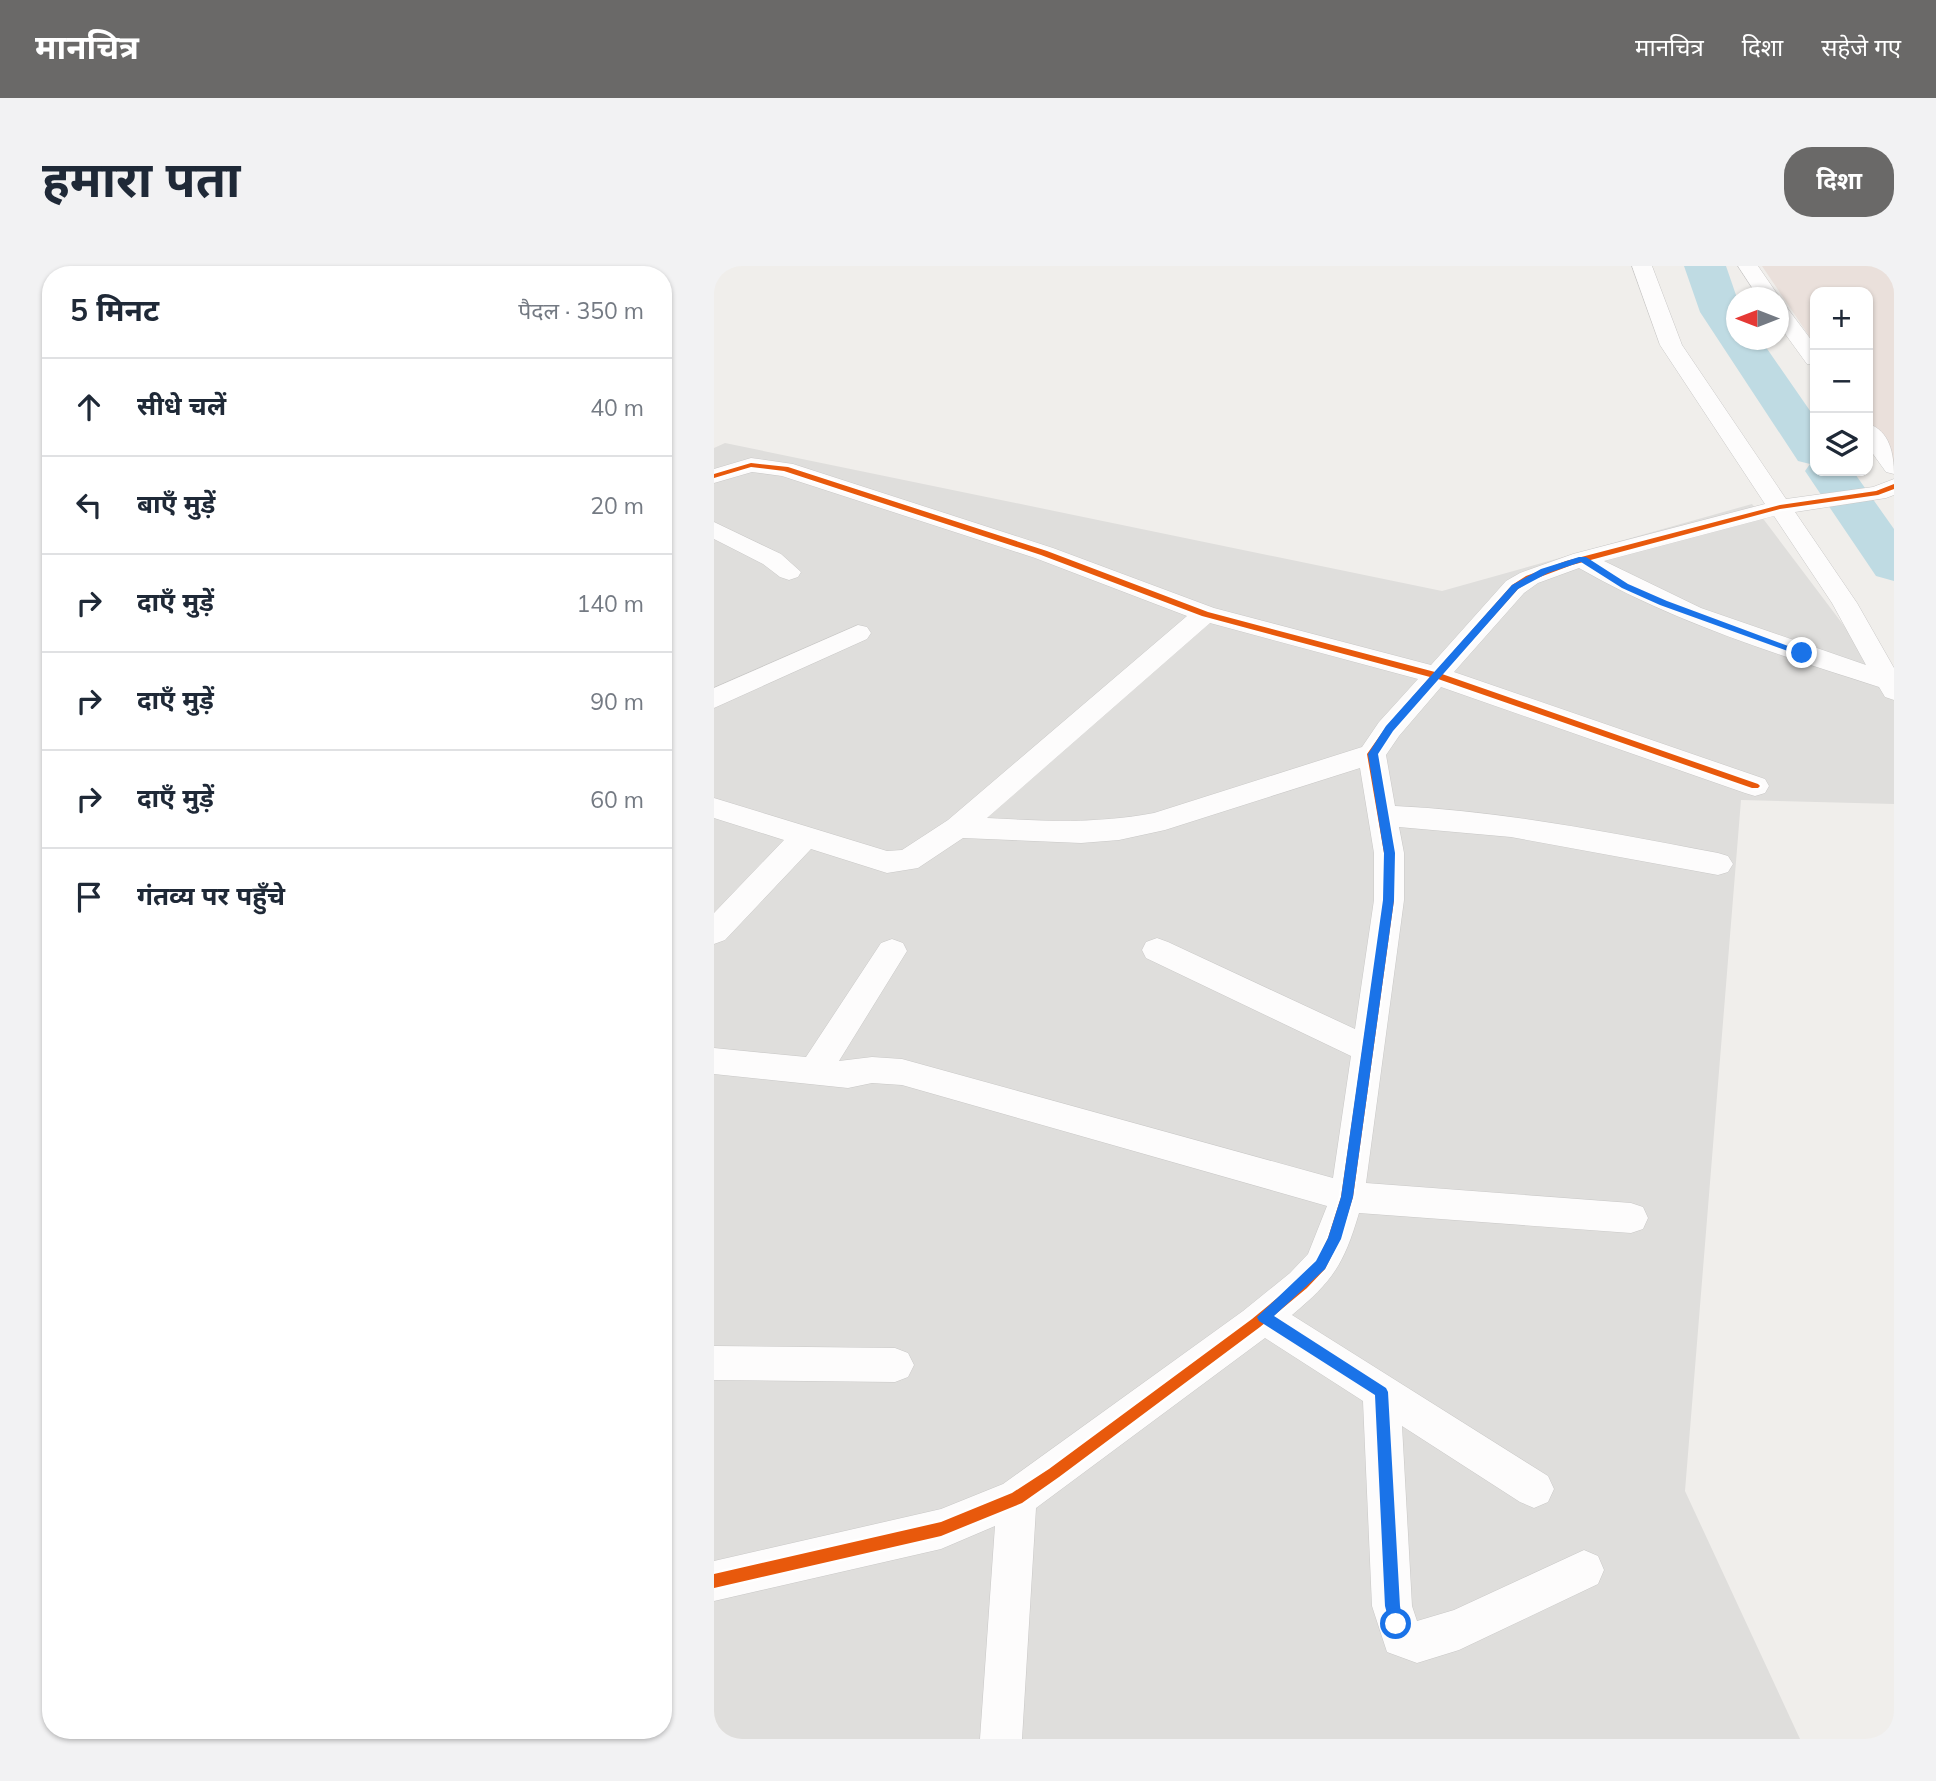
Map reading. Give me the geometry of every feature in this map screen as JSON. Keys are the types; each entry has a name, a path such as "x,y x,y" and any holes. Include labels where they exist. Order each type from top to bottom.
{"street":[{"path":"1642,266 1671,345 1785,505 1891,686"},
{"path":"1748,266 1762,287"},
{"path":"1789,323 1810,352"},
{"path":"1873,437 1894,467"},
{"path":"714,475 751,465 785,468 1044,553 1205,614 1435,675 1755,786"},
{"path":"957,827 1081,833 1119,830 1226,803 1373,754 1389,729 1515,587 1545,571 1785,505 1886,490"},
{"path":"714,530 772,559 789,572"},
{"path":"1583,559 1625,586 1664,603 1891,686"},
{"path":"714,808 887,862 899,862 917,854 957,827 1205,614"},
{"path":"714,699 858,633"},
{"path":"714,1581 941,1530 1017,1498 1055,1473 1264,1317 1321,1265 1334,1239 1347,1197 1389,900 1389,853 1373,754"},
{"path":"1384,816 1449,818 1511,825 1718,864"},
{"path":"714,932 805,837"},
{"path":"1157,950 1367,1049"},
{"path":"814,1072 892,951"},
{"path":"715,1063 848,1075 872,1070 902,1072 1347,1197 1631,1218"},
{"path":"1264,1317 1534,1489"},
{"path":"714,1363 895,1365"},
{"path":"1381,1392 1392,1606 1402,1637 1417,1642 1459,1629 1584,1570"},
{"path":"1001,1739 1017,1498"}],"shaded area":[{"path":"1762,266 1894,266 1894,463 1873,431 1873,287 1810,287 1810,338 1789,306 1789,287 1776,287"},
{"path":"725,443 1442,591 1752,504 1894,692 1894,804 1741,800 1685,1491 1800,1739 714,1739 714,448"}],"waterway":[{"path":"1705,266 1726,320"},
{"path":"1746,350 1810,444"},
{"path":"1832,476 1894,565"}],"cycle path":[{"path":"714,476 751,465 785,469 1044,553 1205,614 1435,675 1755,786"},
{"path":"714,1581 941,1529 1017,1498 1256,1323 1303,1284 1321,1265 1334,1239 1347,1197 1389,900 1389,853 1372,754 1389,729 1515,587 1529,578 1569,563 1780,507 1878,493 1894,486"}],"route":[{"path":"1396,1624 1392,1606 1381,1392 1264,1317 1321,1265 1334,1239 1347,1197 1389,900 1389,853 1373,754 1389,729 1515,587 1545,571 1583,559 1625,586 1664,603 1802,653"}]}
